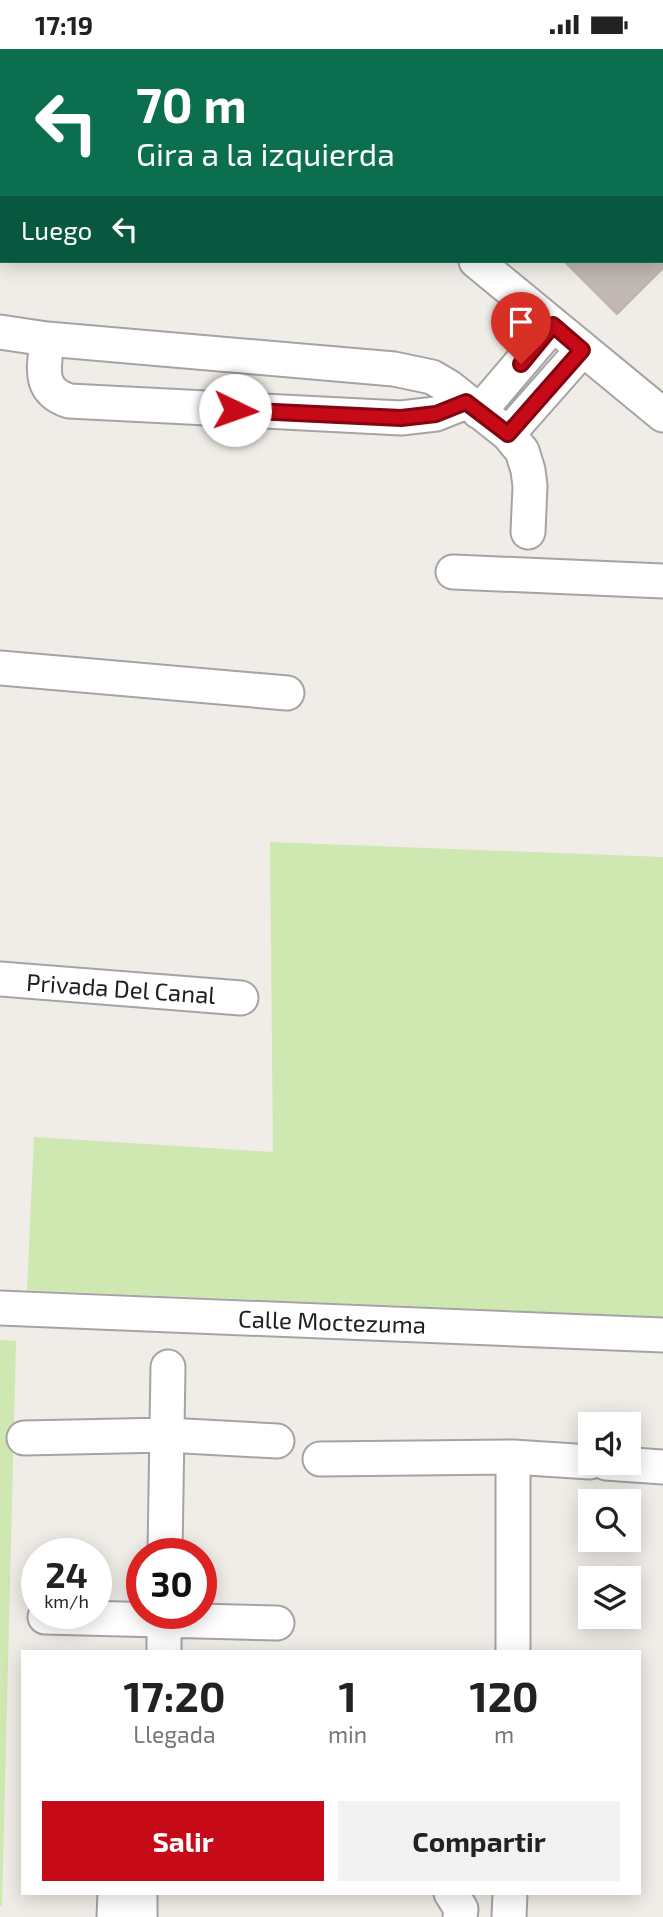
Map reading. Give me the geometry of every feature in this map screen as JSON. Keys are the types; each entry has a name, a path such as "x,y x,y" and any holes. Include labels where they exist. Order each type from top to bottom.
{"street":[{"path":"477,263 663,415"},
{"path":"47,339 46,384 52,393 69,401 401,418 473,407 553,325"},
{"path":"0,332 47,339 394,369 432,377 449,387 508,434 522,451 530,486 527,532"},
{"path":"508,434 582,350"},
{"path":"453,572 663,581"},
{"path":"0,668 287,693"},
{"name":"Privada Del Canal","path":"0,979 241,997"},
{"name":"Calle Moctezuma","path":"0,1308 663,1335"},
{"path":"165,1538 168,1367"},
{"path":"24,1438 167,1435 277,1441"},
{"path":"320,1459 513,1457 578,1461"},
{"path":"513,1457 513,1650"},
{"path":"641,1465 663,1467"},
{"path":"217,1626 277,1623"},
{"path":"114,1917 115,1895"},
{"path":"140,1895 140,1917"},
{"path":"452,1895 461,1909 460,1917"},
{"path":"509,1917 510,1895"}],"green space":[{"path":"270,842 663,857 663,1317 27,1290 34,1137 273,1152"},
{"path":"0,1340 16,1341 2,1906 0,1906"}],"building":[{"path":"566,263 663,263 663,268 617,314"}],"route":[{"path":"235,410 401,418 436,414 466,402 508,434 582,350 553,325 521,364"}]}
